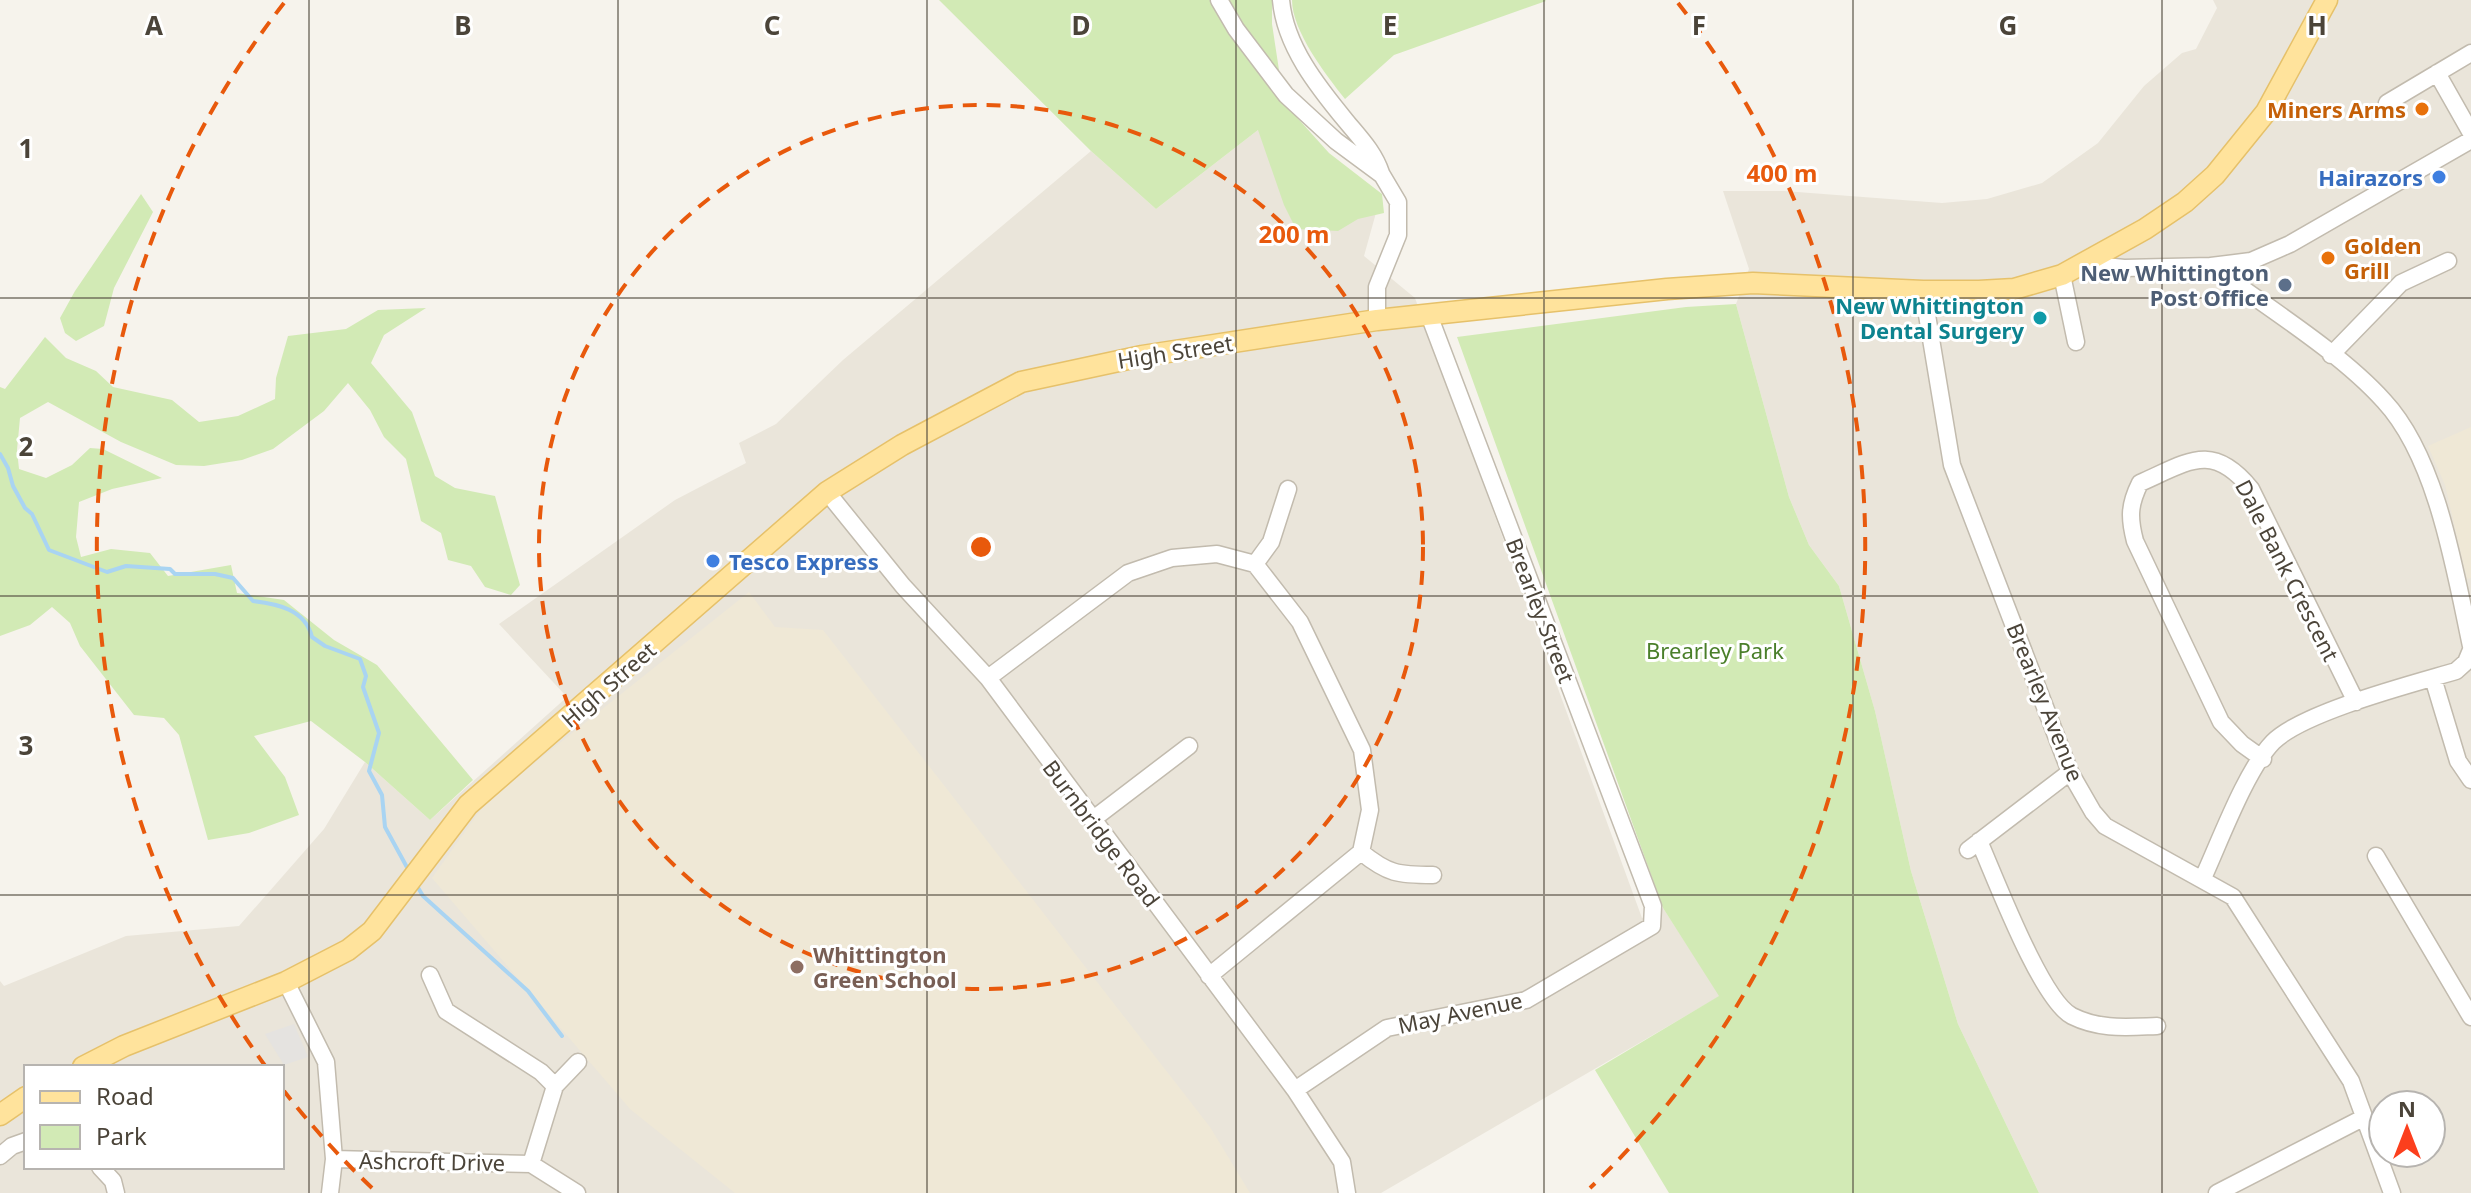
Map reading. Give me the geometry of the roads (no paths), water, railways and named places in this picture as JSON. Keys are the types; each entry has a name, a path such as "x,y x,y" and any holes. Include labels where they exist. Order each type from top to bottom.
{"main road":[{"name":"High Street","path":"87,1065 124,1046 286,982 348,950 372,931 468,805 827,492 902,445 1021,382 1142,356 1377,320 1667,289 1753,283 1923,291 2014,289 2062,275 2165,216 2215,175 2266,112 2327,0"},
{"path":"0,1115 24,1098"}],"street":[{"path":"1219,0 1236,29 1286,95 1336,141 1382,175"},
{"path":"1281,0 1283,17 1313,81 1376,157 1382,175 1398,202 1398,235 1377,287 1377,320"},
{"path":"2387,103 2471,53"},
{"path":"2437,73 2471,133"},
{"path":"2086,264 2124,268 2211,266 2251,261 2290,244 2471,140"},
{"path":"2331,355 2401,283 2448,261"},
{"path":"2203,878 2252,773 2273,742 2297,726 2356,702 2456,671 2470,655 2433,488 2423,462 2386,402 2331,355 2211,266"},
{"path":"2062,275 2076,342"},
{"name":"Brearley Avenue","path":"1923,291 1952,465 2070,772 2093,812 2105,826 2233,897 2351,1081 2392,1193"},
{"name":"Brearley Street","path":"1429,315 1653,906"},
{"name":"Dale Bank Crescent","path":"2263,759 2242,744 2221,722 2135,541 2129,518 2131,501 2140,483 2191,460 2214,459 2236,471 2251,489 2356,702"},
{"path":"1255,564 1271,542 1288,489"},
{"name":"Burnbridge Road","path":"827,492 903,586 988,678 1295,1090 1342,1162 1347,1193"},
{"path":"988,678 1128,573 1172,558 1217,554 1255,564 1300,622 1362,750 1370,810 1361,852 1209,976"},
{"path":"2433,678 2458,761 2471,780"},
{"path":"1092,820 1189,746"},
{"path":"2070,772 1974,845 2045,987 2069,1015 2107,1028 2157,1026"},
{"path":"1361,852 1381,868 1399,875 1433,875"},
{"path":"2376,856 2471,1017"},
{"name":"May Avenue","path":"1295,1090 1387,1028 1526,1000 1652,926 1653,906"},
{"path":"430,975 446,1011 541,1072 555,1086"},
{"path":"286,982 326,1062 334,1159 330,1193"},
{"path":"2452,984 2471,986"},
{"name":"Ashcroft Drive","path":"531,1164 555,1086 578,1062"},
{"path":"2217,1193 2363,1118"},
{"path":"0,1156 12,1146 24,1142"},
{"name":"Ashcroft Drive","path":"334,1159 531,1164 577,1193"},
{"path":"102,1169 113,1181 116,1193"}],"waterway":[{"path":"0,454 13,486 25,508 32,514 49,550 107,572 126,566 170,569 175,574 215,574 233,578 253,601 297,614 312,637 325,646 360,659 366,676 363,687 379,733 369,771 382,795 385,827 409,871"},
{"path":"417,886 423,896 528,991 562,1036"}],"place":[{"name":"Miners Arms","path":"2422,109"},
{"name":"Hairazors","path":"2439,177"},
{"name":"Golden Grill","path":"2328,258"},
{"name":"New Whittington Post Office","path":"2285,285"},
{"name":"New Whittington Dental Surgery","path":"2040,318"},
{"name":"Tesco Express","path":"713,561"},
{"name":"Whittington Green School","path":"797,967"}],"park label":[{"name":"Brearley Park","path":"1715,650"}]}
